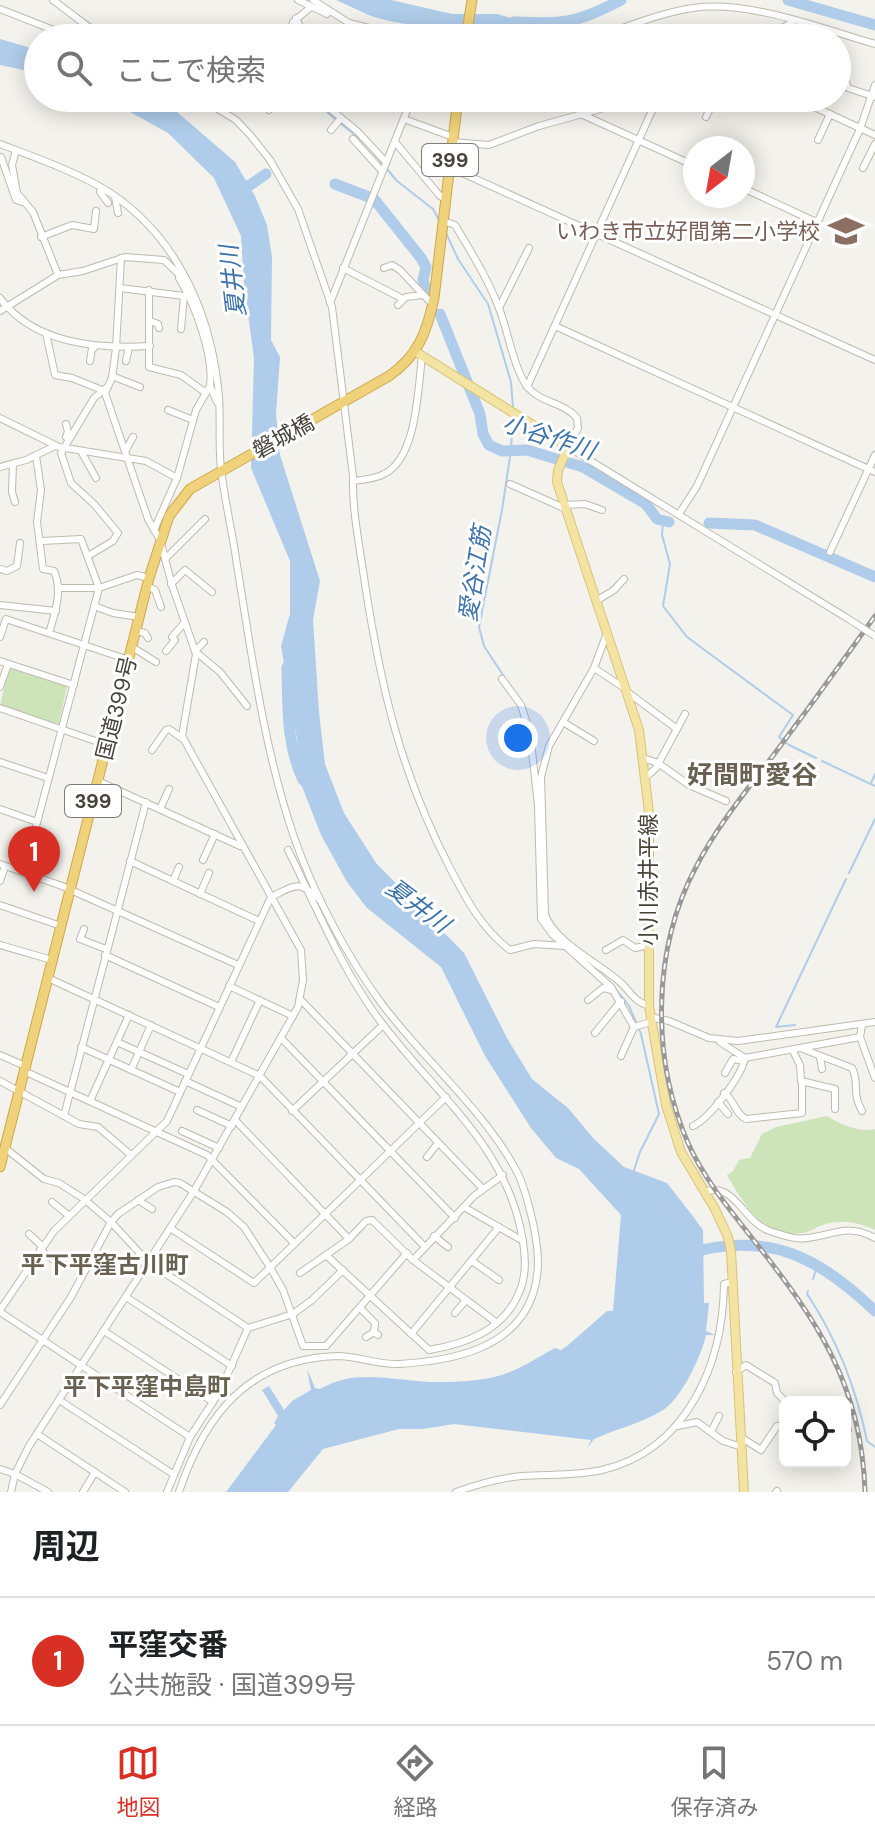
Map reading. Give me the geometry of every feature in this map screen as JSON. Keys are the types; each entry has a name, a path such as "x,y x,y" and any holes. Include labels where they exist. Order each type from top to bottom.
{"highway":[{"path":"468,24 472,0"},
{"name":"399","path":"345,401 400,369 419,354 433,305 456,112"},
{"name":"磐城橋","path":"233,465 345,401"},
{"name":"国道399号","path":"0,1167 160,540 169,516 190,489 233,465"}],"main road":[{"path":"419,354 568,447"},
{"name":"小川赤井平線","path":"568,447 560,462 557,482 639,730 649,812 649,1006 673,1132 721,1222 731,1251 744,1492"}],"street":[{"path":"53,0 85,24"},
{"path":"298,0 352,24"},
{"path":"292,24 312,4"},
{"path":"635,24 682,9 736,7 804,24"},
{"path":"0,9 38,24"},
{"path":"778,17 783,24"},
{"path":"296,18 299,24"},
{"path":"789,24 794,21"},
{"path":"342,24 347,22"},
{"path":"851,37 875,44"},
{"path":"679,514 692,498 734,407 860,129 875,85"},
{"path":"851,89 873,97"},
{"path":"223,112 236,120 270,160 298,209 330,303 345,401 353,502 382,683 402,760 425,818 476,914 493,936 512,950 534,944 566,946"},
{"path":"331,112 365,139 384,165"},
{"path":"330,303 407,112"},
{"path":"404,119 452,140 489,145 589,112"},
{"path":"527,387 652,112"},
{"path":"706,117 708,112"},
{"path":"826,112 875,135"},
{"path":"581,114 683,160"},
{"path":"818,140 830,114"},
{"path":"331,130 339,120"},
{"path":"353,139 384,165"},
{"path":"395,142 445,199"},
{"path":"0,144 65,169 115,197 164,242 193,289 210,342 220,404 220,470 264,732 295,839 324,903 382,1004 492,1135 517,1172 529,1206 538,1248 539,1265 527,1308 511,1328 487,1346 470,1353 422,1363 396,1364 353,1357 325,1357 303,1360 267,1372 235,1394 217,1417 195,1453 179,1492"},
{"path":"863,168 875,144"},
{"path":"16,150 12,165 17,193 33,212 58,275"},
{"path":"1,157 12,192 16,200 22,202"},
{"path":"449,167 875,360"},
{"path":"101,188 100,192 108,203"},
{"path":"755,194 816,222"},
{"path":"115,197 118,213"},
{"path":"41,237 72,225 94,229 96,211"},
{"path":"443,221 455,225 479,264 499,308 527,387 536,395 569,410 577,418 578,428 568,447 875,636"},
{"path":"499,308 529,248"},
{"path":"3,309 58,275 83,271 121,258 164,260 193,289"},
{"path":"0,467 60,447 112,376 121,258"},
{"path":"404,274 407,265"},
{"path":"384,268 394,266 433,305"},
{"path":"154,530 177,478 193,420 208,389 210,369 198,318 174,268"},
{"path":"343,268 401,302 423,295"},
{"path":"120,288 184,296 181,329"},
{"path":"149,290 149,367 181,375 208,389 220,404"},
{"path":"0,298 3,309 46,333 82,345 116,350"},
{"path":"150,321 158,324 159,328"},
{"path":"555,326 872,471"},
{"path":"46,333 55,375 104,389"},
{"path":"90,361 92,348 116,350 150,346"},
{"path":"126,361 129,347"},
{"path":"353,481 385,474 403,457 410,435 419,354"},
{"path":"112,376 139,386 133,396"},
{"path":"104,389 160,540 171,584 196,652 220,672 247,706"},
{"path":"168,410 193,420"},
{"path":"0,418 60,447 127,454 177,478"},
{"path":"66,424 68,432 60,447 71,483 118,533 113,541 88,556"},
{"path":"127,454 133,437"},
{"path":"81,451 96,478"},
{"path":"830,552 872,471 875,455"},
{"path":"36,456 41,490 37,522 42,541 43,569 55,571 58,588 56,611 49,633"},
{"path":"13,464 12,492 15,502"},
{"path":"510,484 565,507 585,504 602,510"},
{"path":"165,559 205,519"},
{"path":"24,872 99,588 81,539 42,541"},
{"path":"0,569 7,571 17,566 20,543"},
{"path":"171,584 185,570 212,592"},
{"path":"58,588 99,588 137,575 155,590 161,607"},
{"path":"596,601 614,590 624,579"},
{"path":"0,605 56,611"},
{"path":"94,606 139,617"},
{"path":"0,637 6,619 129,660"},
{"path":"166,651 175,640 172,637 185,622"},
{"path":"136,631 145,633 148,638"},
{"path":"607,633 594,668 549,746 541,780 546,917 554,929 618,981 632,998 649,1006"},
{"path":"11,1492 15,1474 37,1434 194,1191 300,999 303,980 301,950 183,739 182,727 196,652 204,642"},
{"path":"132,647 156,662"},
{"path":"0,661 74,685"},
{"path":"0,687 8,664"},
{"path":"594,668 677,729"},
{"path":"502,679 521,705 530,733 538,806 541,919 547,929 612,990 634,1027"},
{"path":"0,708 107,745"},
{"path":"646,777 658,763 685,714"},
{"path":"563,722 594,741"},
{"path":"152,750 166,730 183,739"},
{"path":"643,758 658,763 689,785 726,801"},
{"path":"0,762 48,778"},
{"path":"98,781 241,846"},
{"path":"160,809 169,789"},
{"path":"64,1116 146,802"},
{"path":"0,809 37,822"},
{"path":"203,860 215,834"},
{"path":"288,850 353,981 383,1025 446,1097 503,1175 520,1220 526,1262 516,1301 497,1323 474,1339 429,1350 327,1256"},
{"path":"130,861 259,921"},
{"path":"0,881 3,865 24,872 71,889 238,965"},
{"path":"173,881 179,867"},
{"path":"200,894 209,873"},
{"path":"195,1453 189,1439 0,1311 41,1248 68,1215 167,1121 271,897 296,885 304,886 324,903"},
{"path":"0,905 61,926"},
{"path":"84,929 80,939 219,1007"},
{"path":"606,950 623,940 635,948 649,945"},
{"path":"0,945 52,960"},
{"path":"48,978 260,1076 425,1247"},
{"path":"229,986 293,1016"},
{"path":"588,1000 603,988 612,990"},
{"path":"300,999 483,1189"},
{"path":"231,1062 260,1000"},
{"path":"595,1033 621,1001"},
{"path":"90,1101 129,1015"},
{"path":"621,1056 634,1027 651,1020 669,1021 717,1040 744,1059"},
{"path":"717,1040 738,1041 875,1022"},
{"path":"131,1070 151,1025"},
{"path":"292,1111 383,1025"},
{"path":"862,1025 860,1037 875,1078"},
{"path":"724,1093 731,1098 737,1113 746,1119 802,1113 799,1033"},
{"path":"725,1073 733,1059 782,1055 860,1037"},
{"path":"281,1038 455,1218"},
{"path":"117,1042 242,1107"},
{"path":"81,1047 180,1092"},
{"path":"799,1050 852,1068 855,1075 854,1095 862,1111"},
{"path":"0,1055 70,1092 213,1159 294,1243"},
{"path":"820,1057 822,1069"},
{"path":"693,1126 704,1119 718,1102 744,1059"},
{"path":"0,1081 86,1127 98,1127 131,1155"},
{"path":"802,1082 835,1089 835,1109"},
{"path":"170,1228 254,1283 446,1097"},
{"path":"718,1102 728,1114"},
{"path":"197,1110 233,1123 349,1239"},
{"path":"182,1131 219,1148"},
{"path":"427,1157 438,1143"},
{"path":"5,1148 44,1179 59,1183 84,1199 111,1222 148,1262 248,1328"},
{"path":"413,1260 483,1189 503,1175"},
{"path":"0,1405 71,1297 111,1222 162,1185 174,1182 194,1191 244,1227 270,1267 293,1314 303,1346 326,1346 407,1253"},
{"path":"419,1197 427,1189"},
{"path":"704,1192 713,1189 726,1192 757,1225 793,1238 805,1239 847,1230 875,1238"},
{"path":"138,1200 152,1209"},
{"path":"52,1202 68,1215"},
{"path":"464,1207 523,1241"},
{"path":"300,1273 349,1239 366,1221 372,1220 413,1260 497,1323"},
{"path":"411,1334 499,1227"},
{"path":"29,1234 52,1259"},
{"path":"434,1236 448,1247"},
{"path":"472,1261 499,1280"},
{"path":"167,1492 189,1439 213,1402 248,1328 293,1314 343,1270"},
{"path":"456,1492 507,1478 577,1474 616,1466 649,1451 677,1426 693,1405 716,1347 724,1284 733,1279"},
{"path":"126,1297 232,1366"},
{"path":"455,1313 466,1300"},
{"path":"360,1308 375,1323 376,1334 366,1337"},
{"path":"104,1331 213,1402"},
{"path":"736,1372 746,1365 775,1383 780,1396"},
{"path":"59,1400 173,1474"},
{"path":"711,1432 719,1416"},
{"path":"677,1426 695,1421 731,1445 742,1443 761,1450 779,1426"},
{"path":"37,1434 125,1492"},
{"path":"0,1469 48,1492"},
{"path":"83,1492 95,1472"}],"green space":[{"path":"9,668 67,686 59,724 0,706"},
{"path":"827,1116 850,1127 875,1129 875,1230 839,1222 802,1233 789,1233 766,1225 740,1197 727,1175 739,1160 750,1158 762,1134 776,1127"}],"water":[{"path":"336,0 391,0 452,14 497,14 532,24 406,24 371,16"},
{"path":"0,39 24,46 24,70 0,65"},
{"path":"130,112 177,112 235,162 255,196 267,225 272,257 271,340 280,357 276,414 280,455 320,581 313,620 319,712 325,764 344,813 376,863 464,953 507,1038 532,1079 568,1108 594,1139 624,1167 667,1183 703,1230 704,1303 709,1303 706,1331 715,1335 706,1335 690,1376 670,1404 647,1419 594,1439 587,1448 591,1440 454,1424 399,1429 323,1449 288,1492 226,1492 276,1425 278,1416 262,1390 269,1386 284,1410 292,1401 311,1390 307,1369 315,1388 320,1389 334,1382 364,1377 426,1382 468,1381 502,1375 555,1348 561,1350 567,1346 607,1311 613,1311 621,1215 579,1169 556,1158 531,1128 485,1056 441,967 367,908 347,882 321,835 299,779 297,740 281,646 290,614 290,561 251,468 254,358 241,236 214,178 168,133"}],"waterway":[{"path":"514,22 569,21 621,0"},
{"path":"788,0 875,25"},
{"name":"愛谷江筋","path":"75,13 90,24"},
{"name":"愛谷江筋","path":"327,112 335,119"},
{"name":"愛谷江筋","path":"340,123 360,139"},
{"name":"愛谷江筋","path":"373,152 397,181 433,209 440,222"},
{"name":"小谷作川","path":"237,194 266,174"},
{"name":"小谷作川","path":"335,184 374,199 421,258 426,267 423,280 426,290"},
{"name":"愛谷江筋","path":"445,231 458,259 488,304 511,382 513,408"},
{"name":"小谷作川","path":"440,314 480,414 483,434 489,445 502,451 527,450 583,467 646,504 657,519 669,522"},
{"name":"愛谷江筋","path":"505,678 484,646 479,627 502,510 513,415"},
{"path":"663,522 662,535 670,564 663,606 687,637 793,715 779,737 816,758"},
{"name":"小谷作川","path":"709,523 755,525 875,577"},
{"name":"夏井川","path":"287,667 291,739 303,780"},
{"path":"822,761 875,786"},
{"path":"871,783 875,774"},
{"path":"849,873 875,819"},
{"path":"795,1025 776,1027 846,879"},
{"name":"愛谷江筋","path":"614,987 629,1006 641,1034 659,1114 633,1173"},
{"path":"690,1253 745,1245 769,1247 813,1263 875,1311"},
{"path":"808,1260 816,1270 813,1279"},
{"path":"808,1291 844,1364 867,1441 875,1447"}],"railway":[{"path":"865,1492 855,1418 831,1355 815,1325 709,1180 688,1143 667,1076 662,1004 664,968 671,933 682,899 704,852 875,616"}],"place":[{"name":"いわき市立好間第二小学校","path":"846,231"},
{"name":"平窪交番","path":"34,892"}],"district":[{"name":"好間町愛谷","path":"752,775"},
{"name":"平下平窪古川町","path":"105,1265"},
{"name":"平下平窪中島町","path":"147,1387"}]}
